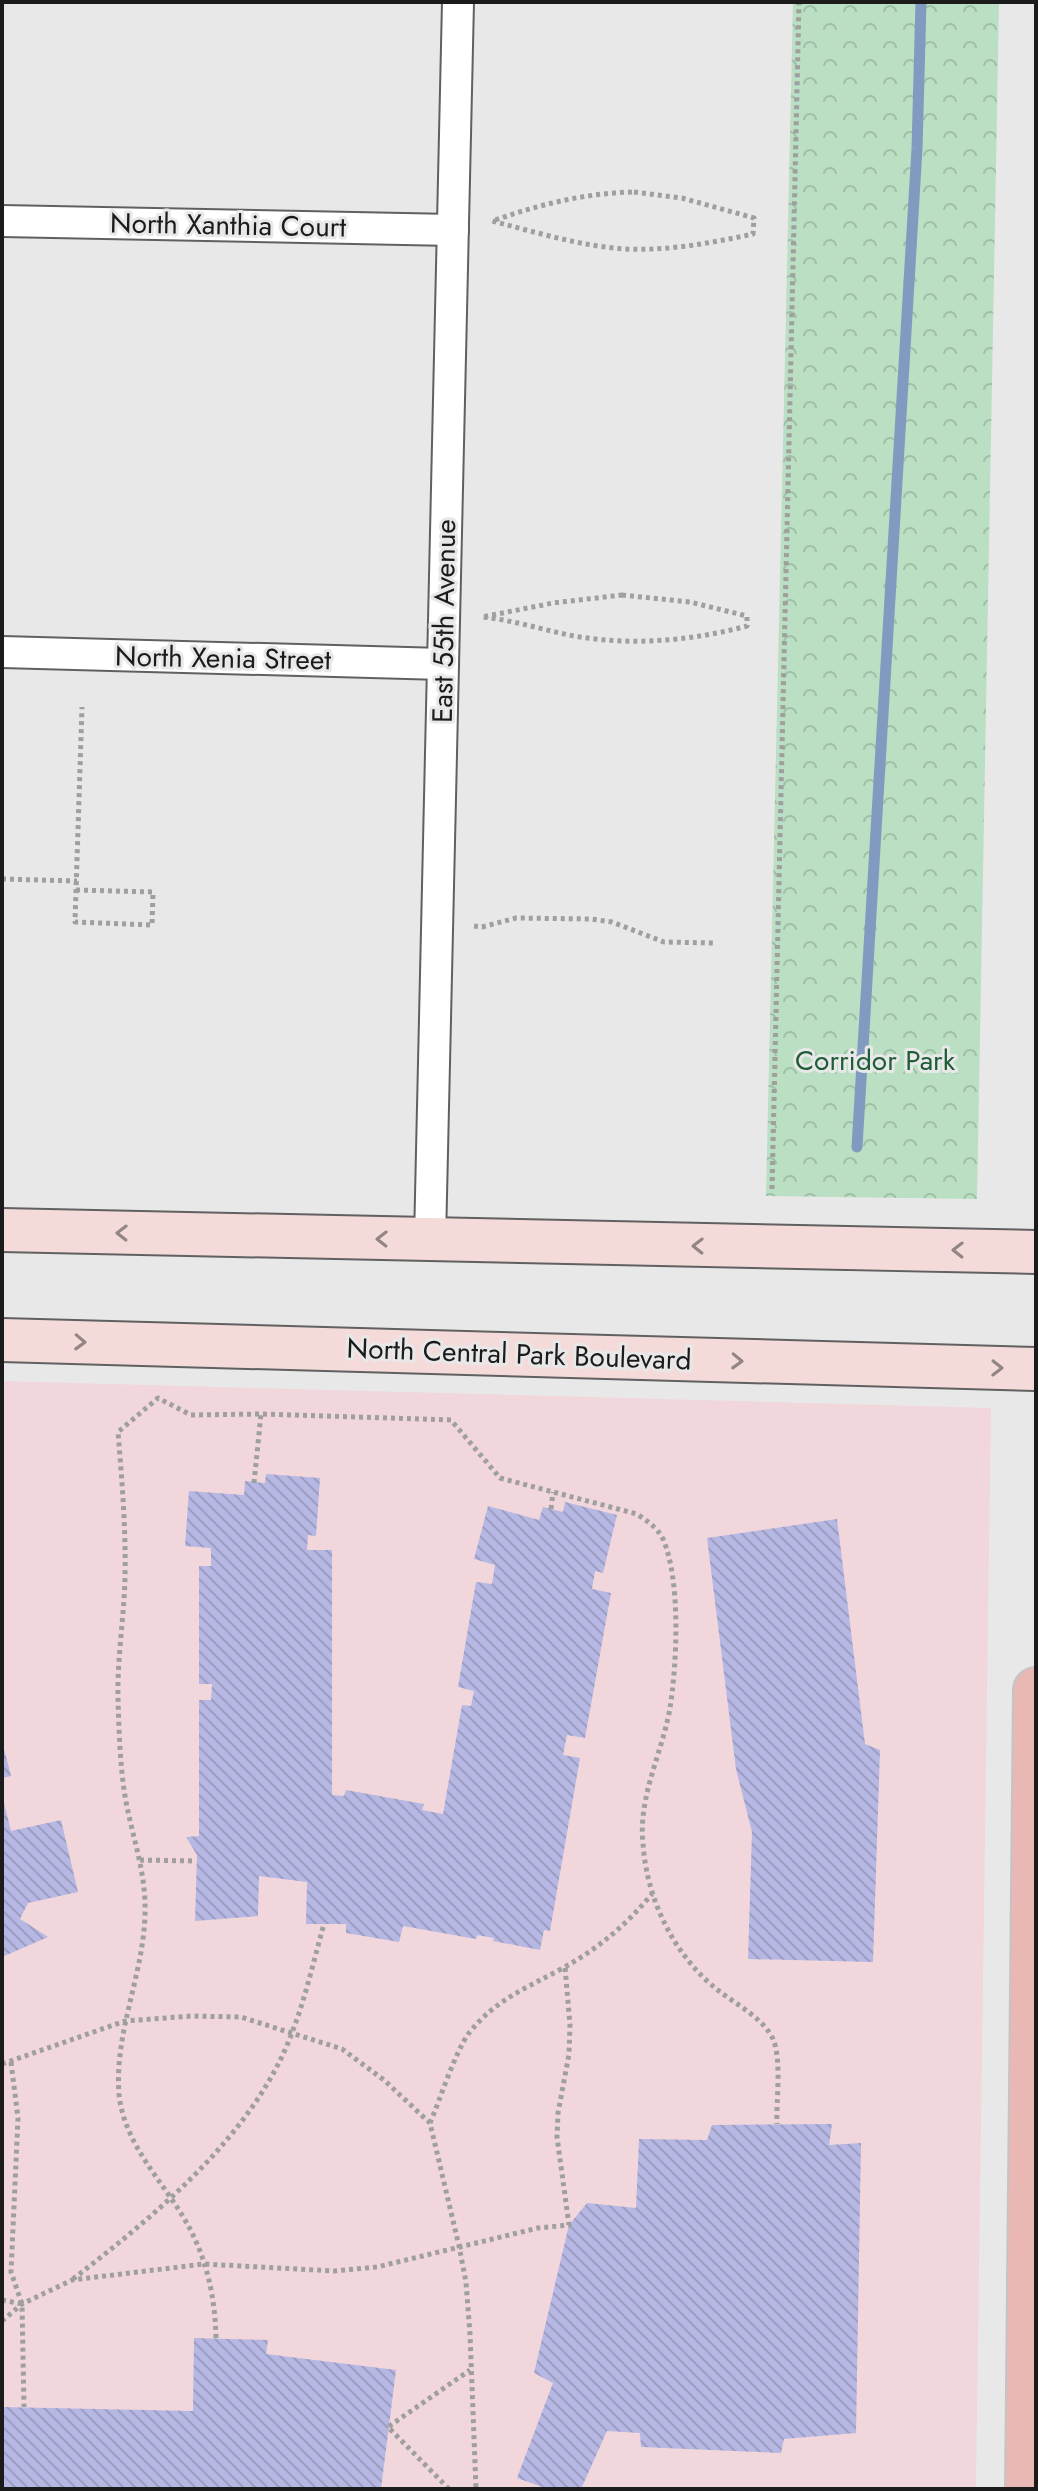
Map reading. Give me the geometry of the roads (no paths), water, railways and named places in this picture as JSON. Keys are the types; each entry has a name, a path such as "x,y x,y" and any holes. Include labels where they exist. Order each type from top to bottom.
{"main road":[{"path":"2,1230 1036,1252"},
{"name":"North Central Park Boulevard","path":"2,1340 1036,1369"},
{"path":"1028,2489 1036,1690"}],"street":[{"name":"East 55th Avenue","path":"430,1240 458,2"},
{"name":"North Xanthia Court","path":"2,221 453,230"},
{"name":"North Xenia Street","path":"2,652 443,664"}],"waterway":[{"path":"857,1147 917,149 921,2"}],"park label":[{"name":"Corridor Park","path":"875,1060"}]}
